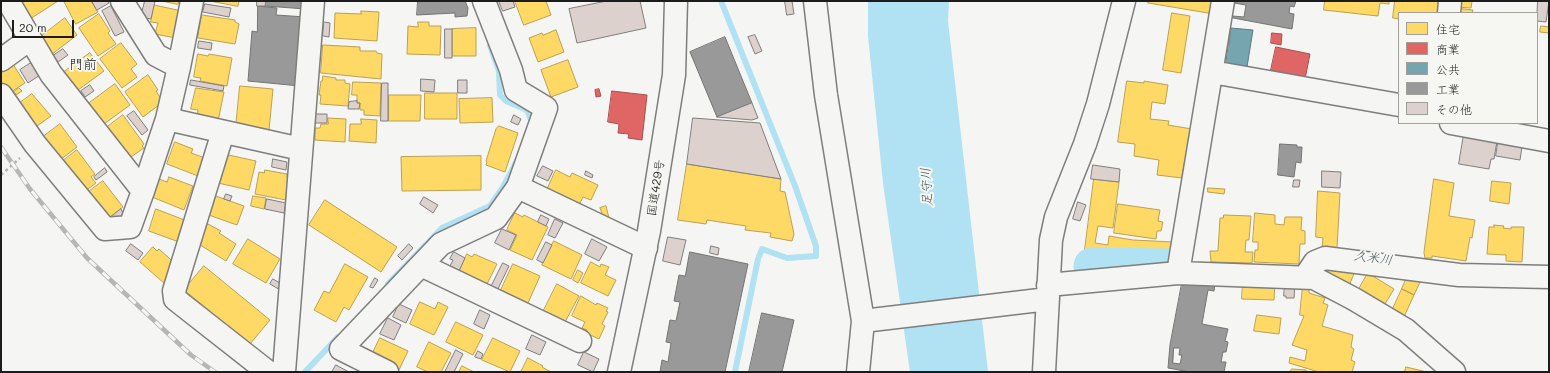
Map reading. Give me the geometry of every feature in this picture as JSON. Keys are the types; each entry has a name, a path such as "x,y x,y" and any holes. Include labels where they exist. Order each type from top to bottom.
{"main road":[{"path":"8,1 51,74 143,191"},
{"path":"122,1 156,55 180,67"},
{"path":"1,95 35,144 105,229 130,226 167,119 180,67 192,1"},
{"path":"284,372 313,1"},
{"path":"387,372 341,349 441,244 496,218 518,187 546,108 516,90 511,70 484,1"},
{"name":"国道429号","path":"619,372 650,231 674,75 676,1"},
{"path":"816,1 826,96 867,321 858,372"},
{"path":"1044,372 1051,240 1056,217 1065,191 1085,144 1096,111 1124,1"},
{"path":"1178,273 1223,1"},
{"path":"1449,12 1450,1"},
{"path":"1,60 30,39"},
{"path":"1212,72 1398,105"},
{"path":"167,119 301,150"},
{"path":"1456,124 1549,141"},
{"path":"223,132 174,291 175,299 268,372"},
{"path":"518,187 646,248"},
{"path":"1305,277 1315,262 1325,258 1459,275 1549,277"},
{"path":"421,266 580,341"},
{"path":"867,321 1026,302 1048,292 1178,273 1305,277 1314,278 1354,299 1406,330 1454,372"}],"water":[{"name":"足守川","path":"868,1 949,1 948,21 988,372 910,372 883,183 868,36"}],"building: 住宅":[{"path":"19,1 58,1 30,19"},
{"path":"64,1 91,1 98,12 76,24"},
{"path":"162,1 179,1 178,4"},
{"path":"210,1 239,1 238,6"},
{"path":"515,1 546,1 551,15 524,25"},
{"path":"1149,1 1217,1 1214,14 1148,3"},
{"path":"1325,1 1389,1 1389,4 1380,3 1378,16 1324,10"},
{"path":"1395,1 1445,1 1443,12 1398,12 1398,19 1393,18"},
{"path":"1457,1 1472,1 1471,8 1456,7"},
{"path":"154,5 182,11 176,38 155,34 158,23 151,22"},
{"path":"1455,8 1473,10 1472,12 1455,12"},
{"path":"361,11 379,12 377,41 334,38 335,13 361,14"},
{"path":"1172,13 1190,16 1181,73 1163,70"},
{"path":"99,14 110,31 108,33 116,44 98,56 79,28"},
{"path":"202,15 235,20 235,22 239,24 235,44 198,38"},
{"path":"65,18 77,35 51,55 39,38"},
{"path":"418,22 429,22 429,26 441,26 440,55 407,54 408,26 418,27"},
{"path":"1541,26 1549,27 1549,33 1540,32"},
{"path":"476,28 476,56 452,56 452,29"},
{"path":"556,30 564,52 538,62 529,38"},
{"path":"121,43 137,64 131,69 137,77 122,88 100,59"},
{"path":"323,45 360,47 360,51 376,51 377,53 382,54 381,79 321,73"},
{"path":"90,53 104,71 78,90 64,72"},
{"path":"198,54 208,56 209,54 232,58 227,86 200,81 201,78 194,77"},
{"path":"568,60 578,87 551,97 541,70"},
{"path":"11,61 25,83 6,95 1,87 1,67"},
{"path":"148,75 158,90 156,91 163,102 143,117 125,92"},
{"path":"323,76 336,78 336,80 345,80 345,83 350,84 348,106 320,104 321,95 319,95"},
{"path":"1127,81 1144,83 1144,81 1168,85 1165,104 1152,102 1150,119 1169,121 1168,125 1192,129 1188,165 1184,164 1182,178 1157,175 1159,160 1134,156 1135,144 1118,142"},
{"path":"353,82 381,83 380,116 364,115 364,110 360,110 360,103 357,103 357,95 352,95"},
{"path":"115,84 130,105 104,124 88,104"},
{"path":"240,86 273,89 269,130 236,127"},
{"path":"19,88 22,91 16,95 14,92"},
{"path":"196,88 224,92 218,121 197,117 198,110 191,109"},
{"path":"425,93 457,93 457,119 425,119"},
{"path":"32,94 51,116 30,131 13,108"},
{"path":"389,95 421,95 420,121 389,121"},
{"path":"492,98 493,122 460,123 459,99"},
{"path":"123,115 144,144 142,146 144,148 128,159 106,128"},
{"path":"328,118 346,119 345,142 315,140 315,128 320,128 321,124 328,124"},
{"path":"361,119 377,120 376,143 349,141 350,124 361,124"},
{"path":"60,124 77,147 56,163 39,140"},
{"path":"499,126 518,133 505,172 486,165 496,129"},
{"path":"175,142 193,149 191,153 205,158 198,176 167,164"},
{"path":"77,150 95,174 91,177 96,183 81,194 59,164"},
{"path":"224,154 256,161 249,190 218,183"},
{"path":"481,156 481,190 402,191 401,157"},
{"path":"687,164 781,179 780,191 785,192 794,234 792,241 770,237 771,233 745,230 746,226 707,220 706,224 678,220"},
{"path":"265,170 287,174 287,177 295,180 292,197 286,197 286,200 255,194 259,172 264,173"},
{"path":"556,170 570,177 572,173 598,185 591,200 583,197 579,205 547,190"},
{"path":"169,177 193,186 184,210 152,197 159,179 167,182"},
{"path":"1094,179 1119,182 1113,228 1098,226 1095,243 1108,245 1109,236 1133,240 1173,242 1173,260 1084,257"},
{"path":"1434,179 1454,183 1449,216 1475,220 1472,238 1470,237 1466,261 1432,256 1432,258 1425,258 1424,253"},
{"path":"103,181 123,207 103,223 83,196"},
{"path":"1492,181 1511,183 1509,204 1490,201"},
{"path":"1208,188 1225,189 1224,194 1208,192"},
{"path":"1318,191 1340,193 1337,248 1322,247 1323,238 1316,237"},
{"path":"210,194 244,206 237,225 203,213"},
{"path":"253,196 266,198 264,209 251,206"},
{"path":"325,200 397,247 381,272 309,225"},
{"path":"1118,204 1160,210 1158,221 1163,222 1161,231 1157,231 1156,239 1114,233"},
{"path":"606,206 609,218 604,219 600,208"},
{"path":"156,209 187,221 179,242 149,231"},
{"path":"515,213 523,217 524,215 548,227 532,260 510,250 517,235 507,230"},
{"path":"1255,213 1275,215 1275,224 1284,225 1285,217 1302,217 1301,230 1305,231 1305,244 1300,244 1299,264 1254,262 1255,250 1258,250 1258,242 1253,242"},
{"path":"1224,215 1251,216 1249,240 1246,240 1245,252 1253,252 1252,263 1211,262 1210,251 1218,251 1220,218 1223,218"},
{"path":"208,224 221,231 219,233 236,244 226,261 197,243"},
{"path":"1494,225 1504,226 1503,228 1511,229 1511,227 1524,227 1522,262 1506,261 1506,255 1487,254 1489,227 1494,227"},
{"path":"248,239 280,259 266,283 233,264"},
{"path":"554,241 582,255 571,279 542,265"},
{"path":"153,247 157,251 159,249 179,267 165,284 140,262"},
{"path":"467,254 472,257 474,254 497,264 486,286 459,272"},
{"path":"591,262 600,267 601,264 609,267 605,275 616,280 608,296 581,283"},
{"path":"345,264 368,277 349,310 344,307 336,322 314,310 324,291 329,293"},
{"path":"513,264 540,276 528,303 501,290"},
{"path":"1330,264 1355,271 1349,286 1325,275"},
{"path":"204,266 270,320 250,344 184,290"},
{"path":"578,270 583,273 578,283 573,280"},
{"path":"1368,273 1394,289 1385,304 1359,289"},
{"path":"1408,274 1421,280 1414,295 1402,289"},
{"path":"1243,281 1275,282 1274,300 1242,299"},
{"path":"557,284 579,296 565,322 543,312"},
{"path":"1303,285 1309,286 1309,293 1325,298 1323,303 1328,305 1322,326 1353,335 1351,347 1354,349 1351,360 1355,362 1352,372 1319,372 1289,363 1290,357 1305,361 1307,350 1292,345 1304,316 1300,315"},
{"path":"1402,289 1414,295 1403,319 1391,313"},
{"path":"581,296 596,305 597,303 608,308 606,311 608,312 602,324 605,326 599,339 586,333 587,330 582,328 585,322 572,316"},
{"path":"420,302 435,309 438,302 448,307 434,335 410,324"},
{"path":"1257,315 1281,318 1279,334 1254,331"},
{"path":"456,322 483,335 473,355 446,342"},
{"path":"380,338 408,351 399,370 371,357"},
{"path":"493,338 520,351 510,372 482,360"},
{"path":"429,342 451,353 441,372 428,372 417,367"},
{"path":"528,358 543,366 542,367 551,372 521,372"},
{"path":"462,366 474,372 459,372"},
{"path":"1406,367 1427,372 1405,372"},
{"path":"1292,369 1306,370 1306,372 1290,372"}],"building: 商業":[{"path":"1272,33 1282,34 1281,45 1271,43"},
{"path":"1276,47 1310,54 1305,79 1276,75 1276,72 1271,70"},
{"path":"599,89 601,96 596,97 595,90"},
{"path":"612,91 647,95 642,140 628,138 629,134 618,133 619,124 608,122"}],"building: 公共":[{"path":"1231,28 1253,30 1247,67 1226,64"}],"building: 工業":[{"path":"266,1 307,1 306,9 265,6"},
{"path":"418,1 465,1 468,8 467,16 455,17 455,13 417,15"},
{"path":"1230,1 1296,1 1294,7 1290,6 1289,13 1294,14 1292,29 1228,17","holes":["1234,3 1246,5 1244,17 1232,16"]},
{"path":"258,6 277,8 276,15 306,17 300,86 248,81 252,31 257,32"},
{"path":"725,37 752,103 717,117 690,52"},
{"path":"1280,144 1297,145 1297,147 1302,147 1301,163 1296,162 1294,177 1278,175"},
{"path":"690,252 748,264 725,372 660,372 662,360 668,362 671,343 666,342 670,320 676,321 680,302 674,301 679,275 685,276"},
{"path":"1183,278 1215,284 1214,291 1208,290 1202,324 1228,329 1225,341 1228,342 1226,352 1223,352 1221,362 1226,362 1224,372 1190,372 1168,368 1170,345","holes":["1174,348 1180,348 1179,355 1182,355 1180,364 1173,363"]},
{"path":"762,313 794,320 782,372 749,372"}],"building: その他":[{"path":"92,1 108,1 109,3 97,10"},
{"path":"145,1 155,1 151,19 141,17"},
{"path":"257,1 266,1 265,6 257,6"},
{"path":"499,1 513,1 515,7 503,11"},
{"path":"607,1 640,1 646,28 577,43 569,9"},
{"path":"785,1 792,1 794,14 787,15"},
{"path":"1538,1 1549,1 1546,22 1538,21"},
{"path":"205,4 231,8 229,17 203,12"},
{"path":"111,6 124,32 115,36 102,11"},
{"path":"324,22 330,23 329,37 323,36"},
{"path":"1226,27 1231,28 1229,44 1223,43"},
{"path":"445,29 452,29 452,58 445,58"},
{"path":"755,35 762,51 755,54 748,37"},
{"path":"199,41 212,43 211,50 198,48"},
{"path":"63,49 68,55 58,62 53,56"},
{"path":"31,63 40,75 28,83 20,70"},
{"path":"421,79 435,80 434,92 421,91"},
{"path":"191,80 224,86 223,91 190,85"},
{"path":"458,80 467,80 467,93 458,93"},
{"path":"382,83 388,83 388,121 381,121"},
{"path":"90,85 94,91 85,97 81,91"},
{"path":"357,101 357,103 360,103 359,109 348,109 349,102"},
{"path":"752,103 758,118 752,120 717,117"},
{"path":"134,111 148,130 142,135 127,116"},
{"path":"316,114 327,114 327,123 315,123"},
{"path":"514,115 521,119 518,125 511,122"},
{"path":"693,118 760,123 781,179 687,164"},
{"path":"1464,134 1497,141 1494,159 1491,159 1489,169 1459,164"},
{"path":"1498,143 1522,147 1520,160 1496,156"},
{"path":"273,159 287,162 286,170 272,167"},
{"path":"1093,165 1120,169 1119,182 1091,179"},
{"path":"543,166 553,171 548,181 537,176"},
{"path":"105,168 107,172 96,180 94,177"},
{"path":"586,171 593,175 592,178 585,175"},
{"path":"1322,171 1341,172 1340,188 1322,187"},
{"path":"1294,180 1300,180 1299,187 1293,187"},
{"path":"226,194 232,196 230,201 224,199"},
{"path":"424,197 438,205 433,213 420,204"},
{"path":"267,199 286,203 284,213 265,209"},
{"path":"1078,202 1086,205 1080,221 1073,219"},
{"path":"121,209 125,218 103,223"},
{"path":"541,215 549,219 546,226 538,222"},
{"path":"555,219 563,223 555,238 548,235"},
{"path":"502,229 516,235 509,250 495,243"},
{"path":"668,237 686,240 680,265 663,261"},
{"path":"592,239 607,247 599,261 585,254"},
{"path":"546,242 552,245 543,263 537,260"},
{"path":"131,244 143,253 138,260 126,251"},
{"path":"409,244 413,248 402,260 398,256"},
{"path":"711,246 719,248 718,255 710,253"},
{"path":"454,252 465,258 459,271 450,266 453,260 450,259"},
{"path":"503,263 509,266 496,293 490,289"},
{"path":"375,278 378,280 373,288 370,287"},
{"path":"273,279 285,286 282,291 270,284"},
{"path":"1285,283 1295,284 1294,298 1286,298 1286,296 1284,296"},
{"path":"399,304 412,310 406,323 393,317"},
{"path":"480,310 490,315 484,329 474,324"},
{"path":"388,318 401,325 394,340 380,334"},
{"path":"532,335 546,342 540,355 526,349"},
{"path":"456,350 463,354 454,372 445,372"},
{"path":"478,351 483,354 481,359 475,357"},
{"path":"584,352 599,359 593,372 578,365"},
{"path":"336,365 349,372 332,372"}],"waterway":[{"path":"721,1 795,186 816,246 816,256 787,258 762,249 758,259 735,372"},
{"path":"490,45 499,71 500,95 506,101 527,110 532,122 530,126"},
{"path":"388,284 442,228 490,206 503,187 517,161"},
{"name":"久米川","path":"1092,266 1172,267"},
{"path":"305,372 338,337"}],"railway":[{"path":"1,147 30,189 87,258 191,355 215,372"}],"district":[{"name":"門前","path":"83,65"}]}
